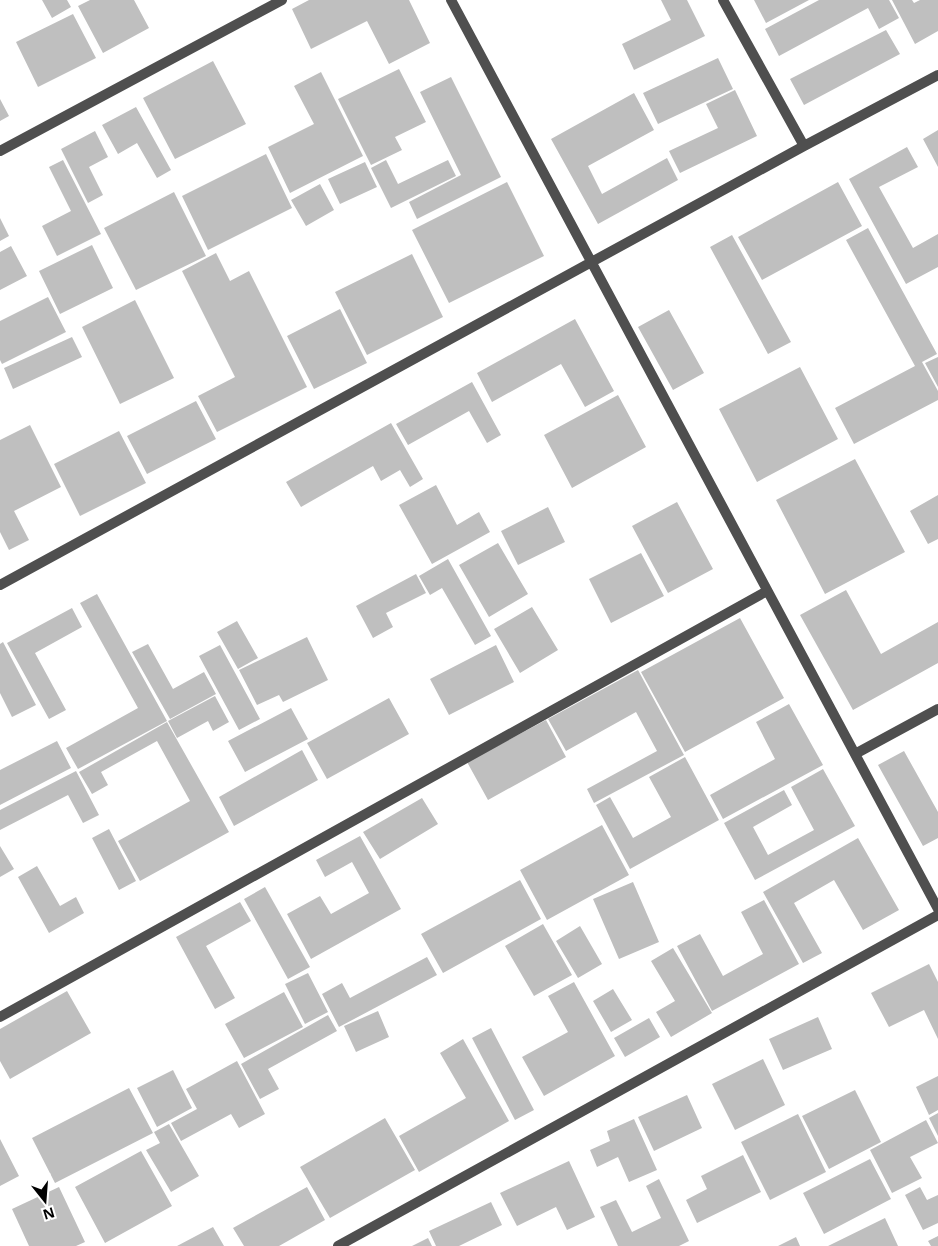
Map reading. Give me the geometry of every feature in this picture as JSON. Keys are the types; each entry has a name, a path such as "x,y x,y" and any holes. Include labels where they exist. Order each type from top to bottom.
{"street":[{"path":"0,151 282,0"},
{"path":"451,0 938,909"},
{"path":"723,0 804,146"},
{"path":"0,585 804,146 938,75"},
{"path":"0,1017 767,591"},
{"path":"855,754 938,709"},
{"path":"338,1246 938,915"}],"building":[{"path":"42,0 67,0 71,7 52,18"},
{"path":"90,0 134,0 149,28 103,53 78,6"},
{"path":"309,0 409,0 430,43 389,64 367,21 311,49 292,9"},
{"path":"661,0 687,0 705,36 634,70 622,44 671,20"},
{"path":"754,0 809,0 766,23"},
{"path":"819,0 889,0 899,18 879,29 868,8 779,56 765,29"},
{"path":"892,0 912,0 914,3 920,0 938,0 938,31 915,44"},
{"path":"73,14 96,58 38,87 16,42"},
{"path":"886,30 900,54 804,105 790,79"},
{"path":"718,58 733,89 658,124 643,93"},
{"path":"213,61 246,124 175,159 143,98"},
{"path":"399,69 426,122 395,137 402,150 371,165 338,99"},
{"path":"321,72 363,156 290,193 268,147 314,124 294,86"},
{"path":"451,77 501,177 417,219 409,202 461,175 420,92"},
{"path":"735,90 757,136 680,173 669,151 718,128 706,104"},
{"path":"634,93 654,130 588,166 602,194 667,158 678,180 598,224 551,139"},
{"path":"0,99 9,116 0,121"},
{"path":"136,107 171,170 157,178 137,143 118,154 102,125"},
{"path":"938,130 938,167 923,139"},
{"path":"95,131 108,157 89,167 103,195 88,203 61,149"},
{"path":"907,147 918,167 879,187 913,248 938,234 938,267 906,284 849,179"},
{"path":"266,154 292,208 208,250 182,196"},
{"path":"63,160 101,234 57,256 42,226 71,211 49,167"},
{"path":"386,160 398,184 448,160 456,176 391,208 371,168"},
{"path":"365,162 377,187 340,204 328,179"},
{"path":"507,182 544,256 449,303 412,230"},
{"path":"838,182 862,226 762,280 738,237"},
{"path":"320,184 334,210 306,226 291,200"},
{"path":"174,192 206,256 136,290 104,228"},
{"path":"0,218 9,236 0,241"},
{"path":"868,228 937,354 922,362 938,391 938,400 854,444 835,408 915,366 846,240"},
{"path":"732,235 791,342 768,354 710,247"},
{"path":"92,245 113,288 60,314 39,271"},
{"path":"11,246 27,276 0,290 0,252"},
{"path":"216,253 230,281 249,271 307,387 217,432 198,396 235,377 182,271"},
{"path":"412,254 443,317 367,355 335,292"},
{"path":"48,297 66,332 2,364 0,360 0,321"},
{"path":"135,300 174,378 120,404 82,327"},
{"path":"340,309 367,363 314,389 287,336"},
{"path":"669,310 704,373 673,390 638,327"},
{"path":"575,319 614,391 585,407 561,364 492,402 477,373"},
{"path":"72,337 82,357 13,389 4,368"},
{"path":"938,357 938,387 925,363"},
{"path":"800,367 838,439 757,482 719,409"},
{"path":"472,382 501,435 487,443 469,411 408,445 396,424"},
{"path":"618,395 646,447 572,488 544,435"},
{"path":"196,401 216,439 147,474 127,436"},
{"path":"391,423 423,479 410,487 400,470 381,481 373,466 301,507 286,482"},
{"path":"30,425 61,487 14,511 29,540 9,550 0,532 0,440"},
{"path":"119,431 146,483 80,516 54,464"},
{"path":"855,459 905,552 825,594 776,500"},
{"path":"436,485 457,525 479,512 490,532 432,564 399,505"},
{"path":"938,495 938,539 928,544 910,511"},
{"path":"677,502 713,569 668,593 632,526"},
{"path":"548,507 565,542 518,565 501,531"},
{"path":"498,543 528,594 489,617 459,565"},
{"path":"641,553 664,596 611,623 589,579"},
{"path":"448,559 491,636 475,645 442,588 430,595 419,576"},
{"path":"416,574 426,593 386,613 393,627 373,638 356,606"},
{"path":"846,590 881,654 938,622 938,663 853,710 800,615"},
{"path":"97,594 167,721 78,769 66,748 138,708 80,603"},
{"path":"532,607 558,650 520,673 494,629"},
{"path":"72,608 82,627 35,653 66,710 49,719 7,643"},
{"path":"740,618 784,698 685,752 641,672"},
{"path":"237,621 258,658 238,669 217,632"},
{"path":"307,637 328,680 283,702 279,695 257,705 239,670"},
{"path":"3,642 36,705 12,717 0,693 0,644"},
{"path":"148,644 173,689 204,672 216,694 170,719 132,652"},
{"path":"220,645 260,719 239,730 199,656"},
{"path":"496,645 514,682 449,715 430,679"},
{"path":"638,670 684,755 594,803 587,789 657,751 636,712 566,751 548,719"},
{"path":"215,696 229,722 213,731 208,721 177,738 168,721"},
{"path":"389,698 409,734 327,779 307,743"},
{"path":"789,704 823,765 723,819 710,795 775,759 756,722"},
{"path":"291,708 308,739 245,772 228,741"},
{"path":"546,720 566,757 488,800 467,762"},
{"path":"167,722 229,832 140,881 118,841 190,801 157,741 101,772 108,785 92,794 79,772"},
{"path":"57,741 71,768 0,805 0,770"},
{"path":"302,750 318,780 234,826 219,797"},
{"path":"904,751 938,812 938,838 923,846 878,765"},
{"path":"685,757 719,820 630,869 596,805 610,797 633,838 671,817 649,777"},
{"path":"823,769 855,826 755,880 724,823 784,790 792,805 753,827 768,855 814,830 791,787"},
{"path":"76,771 99,815 83,823 68,795 0,830 0,810"},
{"path":"422,798 438,824 380,859 363,832"},
{"path":"602,825 629,875 547,920 520,870"},
{"path":"109,829 136,881 119,890 92,838"},
{"path":"360,836 401,909 311,959 287,914 320,896 331,914 369,893 352,862 325,877 316,860"},
{"path":"858,838 899,910 863,930 834,880 794,903 822,953 803,963 763,892"},
{"path":"0,846 14,869 0,877"},
{"path":"37,866 60,906 76,897 84,913 49,933 18,877"},
{"path":"520,880 541,919 443,973 421,934"},
{"path":"633,882 659,942 619,959 593,899"},
{"path":"265,887 310,967 288,979 244,899"},
{"path":"764,900 799,964 712,1011 677,946 700,934 723,976 763,954 741,912"},
{"path":"240,902 251,921 206,946 235,998 215,1009 176,937"},
{"path":"543,924 572,975 534,996 505,946"},
{"path":"580,926 602,964 578,978 556,941"},
{"path":"673,948 712,1013 671,1037 656,1012 675,1001 651,961"},
{"path":"427,957 437,975 339,1027 322,994 342,983 350,998"},
{"path":"929,964 938,982 938,1039 924,1010 889,1027 871,993"},
{"path":"308,973 328,1012 305,1024 285,984"},
{"path":"574,982 615,1056 544,1096 522,1057 568,1032 548,996"},
{"path":"613,989 632,1020 611,1032 593,1001"},
{"path":"67,991 91,1033 10,1079 0,1061 0,1029"},
{"path":"284,992 303,1027 244,1058 225,1024"},
{"path":"378,1011 389,1037 356,1052 344,1026"},
{"path":"328,1015 337,1031 268,1069 279,1089 260,1099 241,1064"},
{"path":"818,1017 832,1049 783,1070 769,1039"},
{"path":"649,1018 660,1037 625,1057 614,1038"},
{"path":"491,1028 534,1110 515,1120 472,1038"},
{"path":"463,1039 509,1121 419,1172 399,1136 466,1098 440,1053"},
{"path":"763,1059 785,1105 735,1130 712,1084"},
{"path":"237,1061 265,1114 239,1128 231,1114 181,1141 171,1123 197,1109 186,1089"},
{"path":"173,1070 192,1108 157,1127 137,1088"},
{"path":"938,1076 938,1110 929,1115 916,1087"},
{"path":"129,1088 153,1133 55,1183 32,1138"},
{"path":"855,1090 881,1142 829,1169 802,1116"},
{"path":"687,1095 702,1128 654,1151 638,1117"},
{"path":"938,1113 938,1136 929,1118"},
{"path":"798,1114 826,1172 770,1200 741,1142"},
{"path":"385,1118 415,1170 330,1218 300,1167"},
{"path":"634,1119 657,1170 629,1182 618,1157 597,1167 590,1150 610,1141 607,1131"},
{"path":"926,1120 938,1143 910,1157 922,1178 892,1193 870,1150"},
{"path":"169,1124 199,1176 171,1192 146,1150 160,1143 154,1132"},
{"path":"0,1139 19,1176 0,1186"},
{"path":"141,1151 172,1206 105,1243 75,1187"},
{"path":"743,1155 761,1192 697,1223 686,1200 707,1189 701,1176"},
{"path":"870,1159 891,1199 824,1234 803,1193"},
{"path":"569,1161 595,1217 567,1230 556,1207 517,1226 500,1193"},
{"path":"659,1179 689,1241 679,1246 618,1246 600,1207 616,1200 632,1232 661,1218 646,1186"},
{"path":"59,1187 85,1242 76,1246 29,1246 12,1209"},
{"path":"307,1187 325,1220 279,1246 244,1246 233,1228"},
{"path":"920,1187 927,1200 938,1195 938,1223 923,1230 905,1195"},
{"path":"491,1202 502,1225 459,1246 436,1246 429,1231"},
{"path":"885,1218 898,1246 828,1246"},
{"path":"213,1227 224,1246 177,1246"},
{"path":"938,1236 938,1246 931,1246 928,1241"},
{"path":"796,1237 800,1246 778,1246"},
{"path":"428,1238 432,1246 412,1246"}]}
